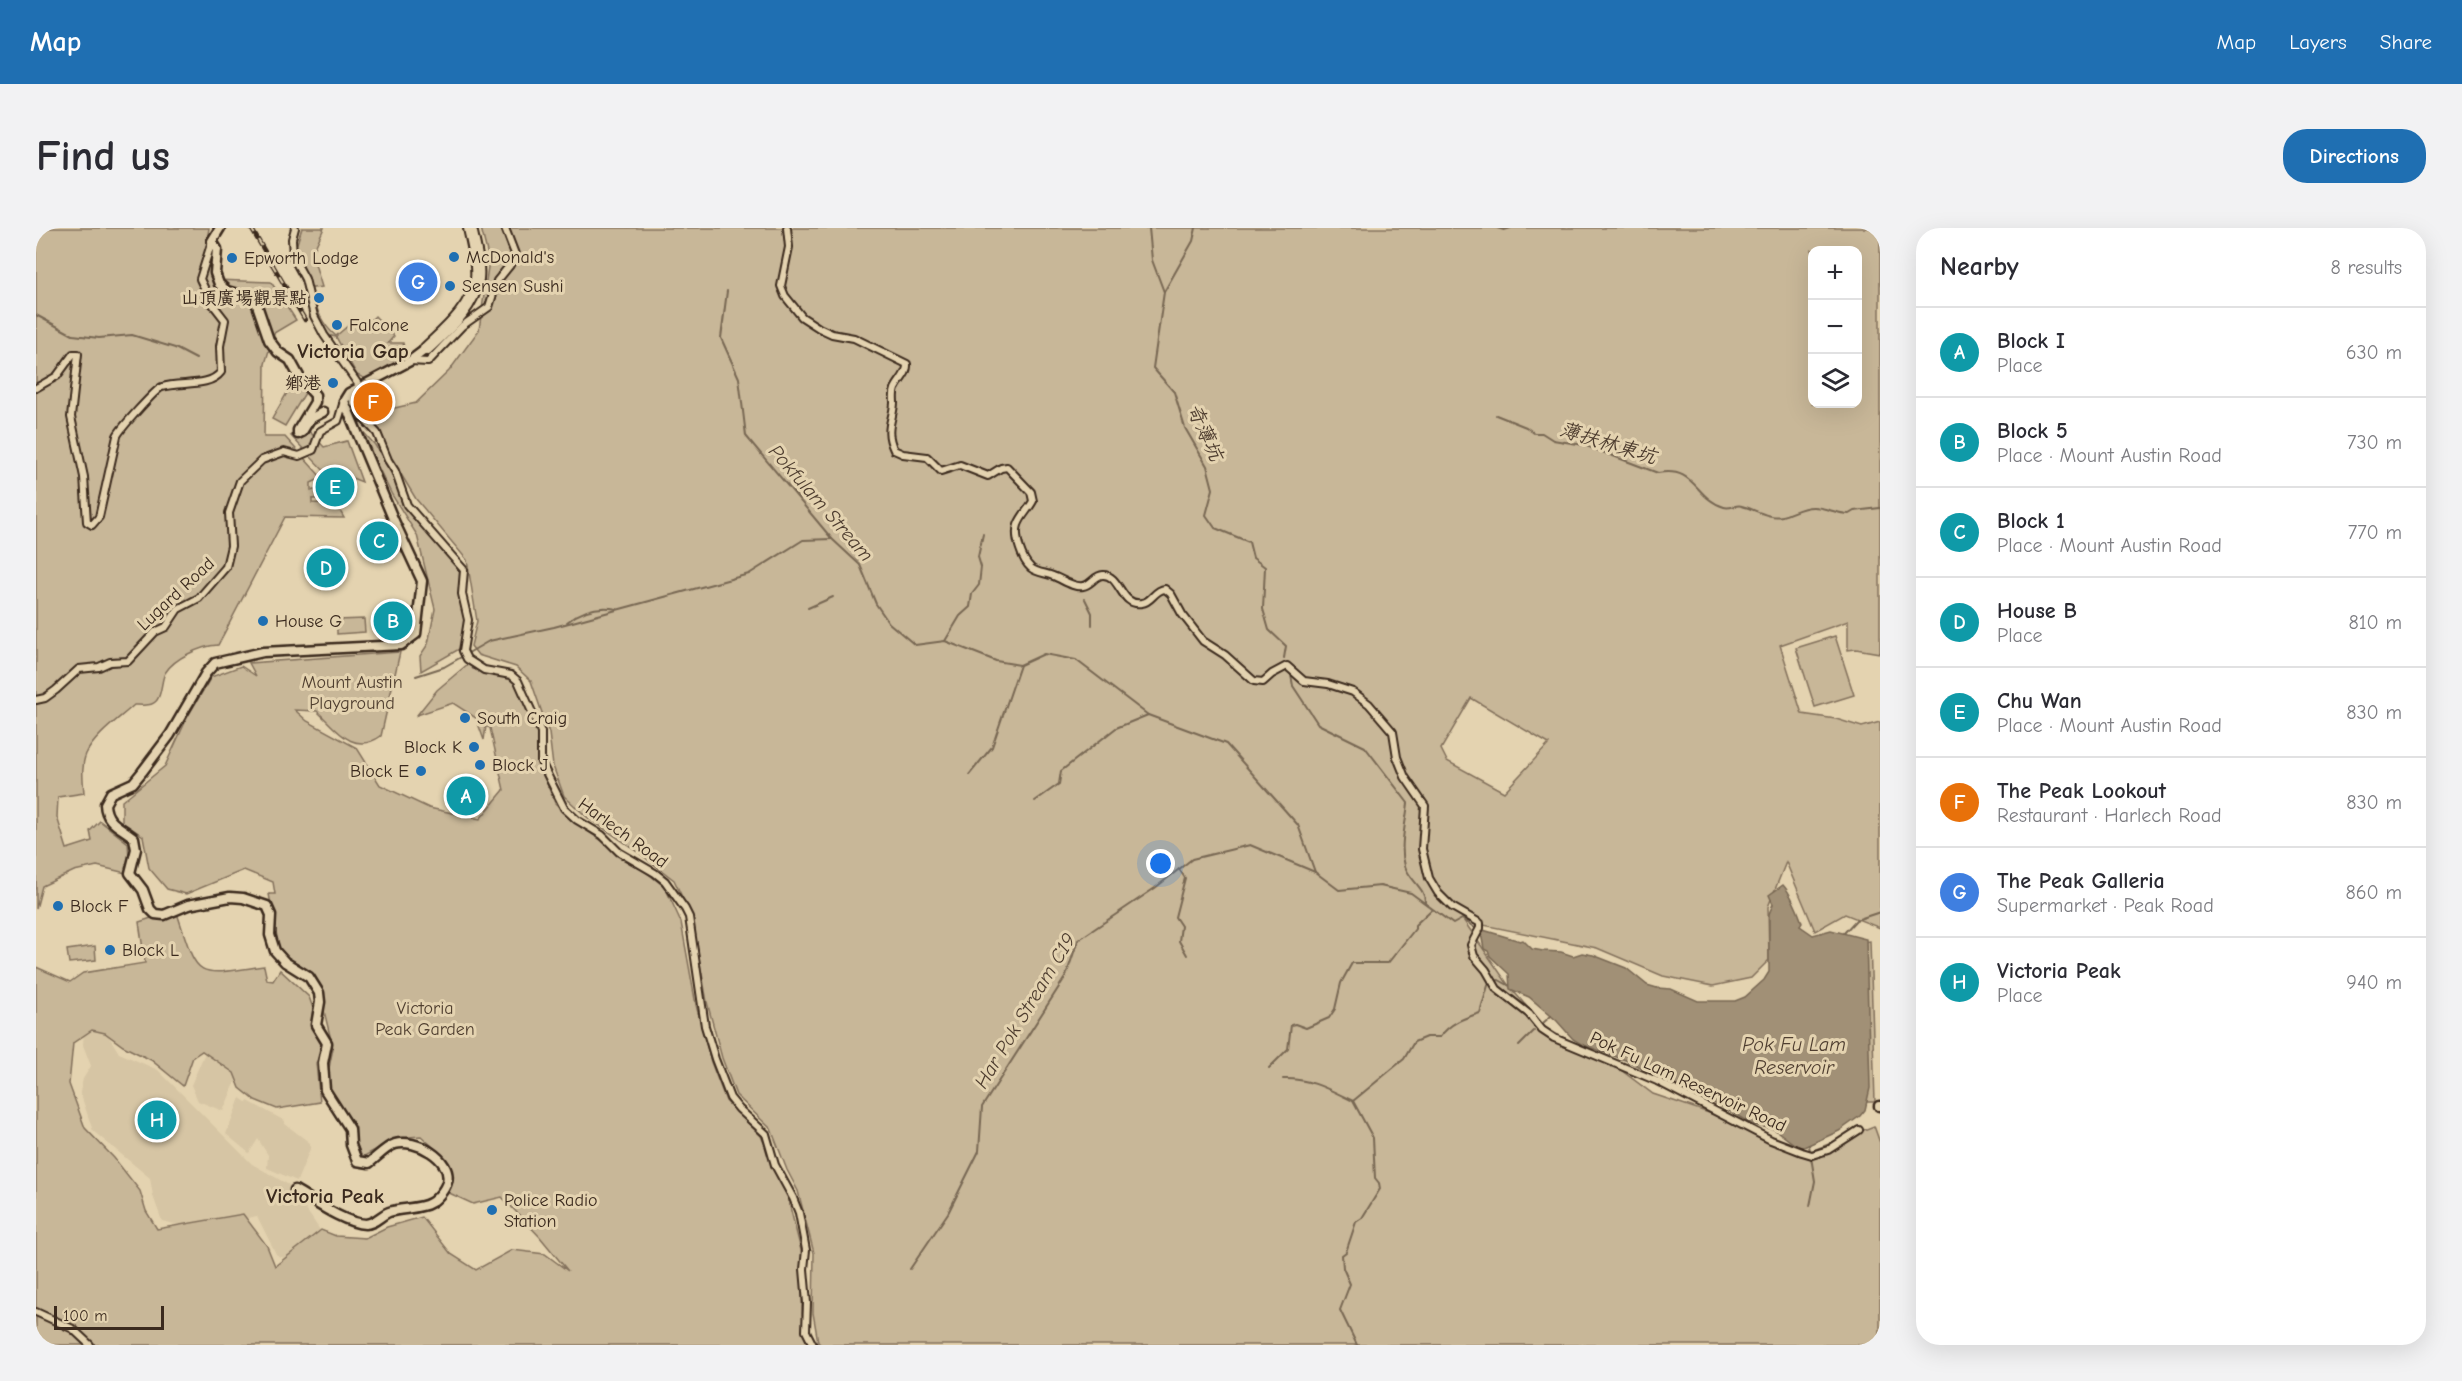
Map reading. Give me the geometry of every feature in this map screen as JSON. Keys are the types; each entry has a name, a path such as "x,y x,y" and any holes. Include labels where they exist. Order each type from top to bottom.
{"main road":[{"path":"426,349 456,319 469,301 477,278 470,228"}],"street":[{"path":"36,388 57,376 73,354 78,354 79,366 71,417 83,472 87,522 92,525 99,517 116,437 121,428 161,388 210,380 222,370 220,346 225,320 208,298 200,278 212,241 220,228"},
{"path":"295,228 292,240 293,257 305,279 314,316 324,335 360,387"},
{"path":"410,361 428,362 462,326 489,307 497,281 510,265 515,254 505,228"},
{"name":"Pok Fu Lam Reservoir Road","path":"787,228 789,247 781,288 804,319 832,334 856,339 887,356 902,360 907,365 906,372 895,389 889,419 890,438 895,452 925,456 941,471 960,465 988,476 1001,468 1010,469 1033,496 1031,505 1019,522 1017,530 1022,552 1033,570 1079,586 1088,585 1100,576 1106,576 1114,582 1126,599 1136,603 1147,602 1158,591 1165,589 1171,594 1182,614 1203,641 1225,655 1256,682 1263,682 1287,666 1304,681 1328,684 1353,692 1362,698 1393,732 1402,771 1425,806 1422,849 1432,884 1452,907 1480,923 1471,947 1474,956 1494,985 1529,1014 1542,1030 1554,1038 1657,1081 1771,1140 1805,1154 1828,1150 1859,1130"},
{"path":"212,241 217,249 215,273 219,284 227,291 250,297 256,302 269,340 278,352 290,360 299,379 314,394 315,402 298,429 298,434 302,432 310,419 323,412"},
{"path":"295,1190 350,1221 366,1224 375,1222 390,1212 429,1204 443,1190 447,1182 447,1173 443,1164 426,1149 406,1144 395,1144 369,1163 357,1161 351,1145 350,1129 325,1090 323,1063 327,1043 316,1025 320,1002 319,993 309,977 285,962 275,951 270,935 271,915 268,908 262,904 235,897 185,905 164,915 155,914 150,909 143,890 131,875 130,866 136,849 134,838 113,824 105,806 111,793 133,783 142,772 170,735 206,674 215,663 263,652 401,645 416,634 422,581 394,521 347,397 360,387 410,361 426,349"},
{"name":"Harlech Road","path":"347,397 377,433 395,471 407,505 464,570 462,594 468,620 463,651 471,662 487,672 513,676 520,683 541,732 541,762 566,810 602,835 619,852 656,873 665,881 689,917 707,1033 715,1059 730,1098 766,1134 775,1165 799,1213 806,1250 804,1269 807,1303 806,1331 813,1345"},
{"name":"Lugard Road","path":"36,699 45,698 79,669 98,668 110,662 128,661 154,632 166,627 179,608 196,600 210,587 229,562 231,542 228,514 239,482 261,460 284,452 299,456 312,450 320,431 338,422 347,397"},
{"path":"38,1313 74,1329 90,1345"}],"shaded area":[{"path":"105,1030 119,1053 158,1070 252,1164 296,1189 294,1192 322,1233 292,1259 276,1254 257,1216 194,1229 162,1221 153,1196 150,1178 93,1131 80,1092 83,1079 91,1066 83,1045 84,1031"},
{"path":"207,1048 243,1065 223,1111 198,1101 191,1085"},
{"path":"240,1098 285,1121 285,1124 310,1143 310,1149 297,1181 267,1168 268,1155 258,1139 249,1153 226,1134"}],"green space":[{"path":"36,228 209,228 207,240 216,280 271,282 296,320 274,333 265,364 264,437 285,437 322,478 311,483 311,491 320,488 319,493 335,495 331,498 312,499 312,503 336,504 344,518 285,517 218,645 196,650 175,662 165,673 160,694 155,702 134,705 95,740 84,759 84,793 58,797 57,817 67,849 92,841 90,831 100,821 128,843 130,874 97,866 74,871 42,886 36,909"},
{"path":"302,228 324,228 312,254 322,287 304,289 292,259"},
{"path":"481,228 1880,228 1880,653 1848,650 1848,621 1780,645 1802,714 1836,719 1862,727 1880,722 1880,928 1845,914 1815,931 1786,862 1768,907 1769,960 1751,978 1713,986 1663,976 1597,948 1464,921 1509,986 1547,1030 1598,1053 1653,1094 1712,1114 1806,1153 1874,1126 1880,1143 1880,1345 821,1345 818,1342 813,1313 814,1253 798,1191 771,1129 736,1095 722,1058 707,1002 692,918 674,880 588,818 564,796 553,766 549,733 531,681 516,667 478,655 471,646 477,621 467,560 416,499 365,415 416,403 449,371 479,330 489,260","holes":["1471,698 1549,744 1504,792 1447,761 1441,749"]},
{"path":"309,295 315,295 316,306 321,317 336,336 357,318 366,325 375,316 394,336 388,343 403,343 405,352 409,355 412,353 413,357 368,380 357,375 336,337 327,335"},
{"path":"295,379 305,393 285,426 272,419"},
{"path":"358,426 375,445 409,503 459,563 469,620 461,648 421,671 420,656 428,644 435,609 417,535 392,495"},
{"path":"310,432 324,447 347,441 362,482 337,472 328,475 291,436"},
{"path":"364,619 365,632 337,634 337,620"},
{"path":"1835,636 1854,695 1815,707 1796,648"},
{"path":"400,652 381,736 362,743 353,742 338,732 317,711 295,710 307,721 357,748 380,785 429,808 480,819 504,790 490,728 486,726 484,740 476,718 453,703 417,715 437,690 469,663 473,669 511,677 521,687 538,735 541,769 555,803 581,827 628,858 665,887 681,922 696,1005 711,1062 726,1101 761,1136 787,1195 802,1254 802,1314 807,1345 36,1345 36,967 70,982 83,973 145,963 139,922 176,910 189,949 201,968 223,972 264,966 267,980 273,981 280,970 309,997 313,1008 311,1026 323,1047 316,1063 320,1102 277,1109 255,1100 240,1088 234,1073 202,1051 193,1057 183,1086 151,1060 123,1046 105,1033 92,1030 73,1043 69,1084 85,1128 114,1158 140,1191 146,1211 157,1229 243,1214 267,1246 275,1266 321,1230 336,1236 365,1238 387,1227 422,1217 451,1254 476,1270 512,1250 545,1254 568,1271 502,1197 473,1204 447,1192 448,1172 444,1159 421,1136 396,1138 361,1158 348,1117 326,1083 333,1048 317,982 280,953 269,894 275,894 273,882 244,870 186,894 167,889 149,868 143,836 122,822 122,801 165,766 188,716 211,677 241,666 256,676 249,663"},
{"path":"1870,941 1875,1102 1867,1102 1862,942"},
{"path":"95,946 96,960 69,963 67,950"}],"water":[{"name":"Pok Fu Lam Reservoir","path":"1783,885 1797,908 1802,923 1800,926 1813,935 1831,930 1866,939 1870,1088 1865,1110 1839,1131 1804,1147 1798,1147 1774,1129 1753,1125 1723,1107 1696,1096 1628,1061 1573,1039 1557,1021 1529,997 1510,989 1509,974 1484,949 1481,933 1483,930 1523,940 1532,949 1561,952 1573,956 1582,953 1593,955 1626,968 1647,985 1671,989 1698,1001 1735,1001 1745,997 1764,980 1769,972 1769,914 1773,904 1769,895"}],"waterway":[{"path":"1149,228 1152,260 1164,292"},
{"name":"奇薄坑","path":"1196,228 1193,241 1164,292 1153,368 1174,392 1185,428 1207,466 1213,489 1206,515 1215,528 1249,542 1253,558 1265,567 1263,609 1269,630 1286,646 1284,658"},
{"path":"1497,228 1504,230 1511,228"},
{"name":"Pokfulam Stream","path":"727,291 721,338 739,378 746,436 832,539 860,565 876,604 889,623 915,645 945,641 996,661 1020,665 1044,654 1076,660 1148,715 1226,744 1298,825 1315,872 1339,890 1380,886 1411,893 1453,924 1462,919 1481,932"},
{"path":"36,315 73,335 99,338 132,335 175,348 196,359"},
{"name":"薄扶林東坑","path":"1496,415 1526,427 1534,433 1542,433 1553,440 1584,445 1658,473 1680,474 1688,478 1706,497 1724,507 1747,507 1777,517 1809,507 1849,514 1854,511 1880,508"},
{"path":"945,641 960,616 970,607 972,594 979,585 981,567 978,557 983,534"},
{"path":"416,676 444,667 489,641 554,627 749,574 803,540 832,539"},
{"path":"808,608 833,597"},
{"path":"1085,599 1092,613 1092,625"},
{"path":"567,622 578,614 590,610 617,609"},
{"path":"969,775 992,747 1020,665"},
{"path":"1291,675 1293,686 1318,724 1365,747 1408,803 1403,858 1407,871 1423,893 1425,903"},
{"path":"1035,801 1059,784 1061,771 1116,728 1148,715"},
{"name":"Har Pok Stream C19","path":"910,1269 948,1213 979,1151 982,1107 1066,976 1078,940 1155,888 1192,859 1250,845 1315,872"},
{"path":"1179,869 1185,878 1175,917 1181,926 1179,941 1187,955"},
{"path":"1269,1068 1288,1049 1291,1025 1306,1028 1329,1018 1335,1009 1341,983 1352,963 1388,963 1415,929 1415,925 1431,910"},
{"path":"1844,933 1856,920 1880,912"},
{"path":"1357,1345 1340,1310 1350,1284 1343,1268 1342,1255 1346,1252 1356,1222 1362,1218 1380,1189 1375,1178 1373,1138 1353,1101 1404,1059 1414,1042 1426,1037 1440,1037 1453,1025 1480,1013 1489,982 1499,980 1508,985"},
{"path":"1543,1023 1551,1016"},
{"path":"1519,1046 1534,1031"},
{"path":"1283,1079 1302,1080 1353,1101"},
{"path":"1809,1145 1815,1181 1810,1206"}],"railway":[{"path":"251,228 305,320"}],"place":[{"name":"McDonald's","path":"454,257"},
{"name":"Epworth Lodge","path":"232,258"},
{"name":"The Peak Galleria","path":"418,282"},
{"name":"Sensen Sushi","path":"450,286"},
{"name":"山頂廣場觀景點","path":"319,298"},
{"name":"Falcone","path":"337,325"},
{"name":"鄉港","path":"333,383"},
{"name":"The Peak Lookout","path":"373,402"},
{"name":"Chu Wan","path":"335,487"},
{"name":"Block 1","path":"379,541"},
{"name":"House B","path":"326,568"},
{"name":"House G","path":"263,621"},
{"name":"Block 5","path":"393,621"},
{"name":"South Craig","path":"465,718"},
{"name":"Block K","path":"474,747"},
{"name":"Block J","path":"480,765"},
{"name":"Block E","path":"421,771"},
{"name":"Block I","path":"466,796"},
{"name":"Block F","path":"58,906"},
{"name":"Block L","path":"110,950"},
{"name":"Victoria Peak","path":"157,1120"},
{"name":"Police Radio Station","path":"492,1210"}],"district":[{"name":"Victoria Gap","path":"353,351"},
{"name":"Victoria Peak","path":"325,1196"}],"park label":[{"name":"Mount Austin Playground","path":"352,692"},
{"name":"Victoria Peak Garden","path":"425,1018"}]}
